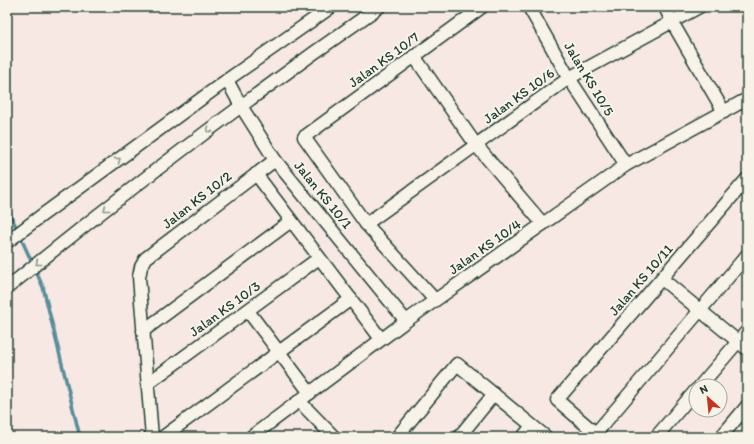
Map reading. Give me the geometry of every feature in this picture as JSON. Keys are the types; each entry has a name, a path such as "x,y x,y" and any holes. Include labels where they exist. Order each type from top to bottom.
{"street":[{"path":"7,242 227,80 331,7"},
{"path":"7,288 162,165 316,51 379,7"},
{"name":"Jalan KS 10/7","path":"366,224 304,137 482,7"},
{"name":"Jalan KS 10/5","path":"529,7 569,78 626,165"},
{"path":"665,7 672,22 724,112"},
{"name":"Jalan KS 10/6","path":"366,224 569,78 699,7"},
{"path":"414,56 476,145 542,224"},
{"name":"Jalan KS 10/1","path":"227,80 241,106 275,160 406,321"},
{"name":"Jalan KS 10/4","path":"251,437 381,339 626,165 747,99"},
{"name":"Jalan KS 10/2","path":"143,331 139,277 141,267 146,258 275,160"},
{"path":"256,174 381,339"},
{"name":"Jalan KS 10/11","path":"598,435 557,400 747,179"},
{"path":"152,437 143,331 291,221"},
{"path":"366,224 435,300"},
{"path":"598,435 747,255"},
{"name":"Jalan KS 10/3","path":"147,384 319,258"},
{"path":"662,279 742,345"},
{"path":"163,437 351,299"},
{"path":"248,311 310,393"},
{"path":"708,378 742,345 747,331"},
{"path":"397,437 457,364 546,437"},
{"path":"459,437 494,394"},
{"path":"656,437 688,399"},
{"path":"299,401 333,437"},
{"path":"721,437 747,406"},
{"path":"523,437 532,426"}],"waterway":[{"path":"7,207 43,287 80,437"}]}
